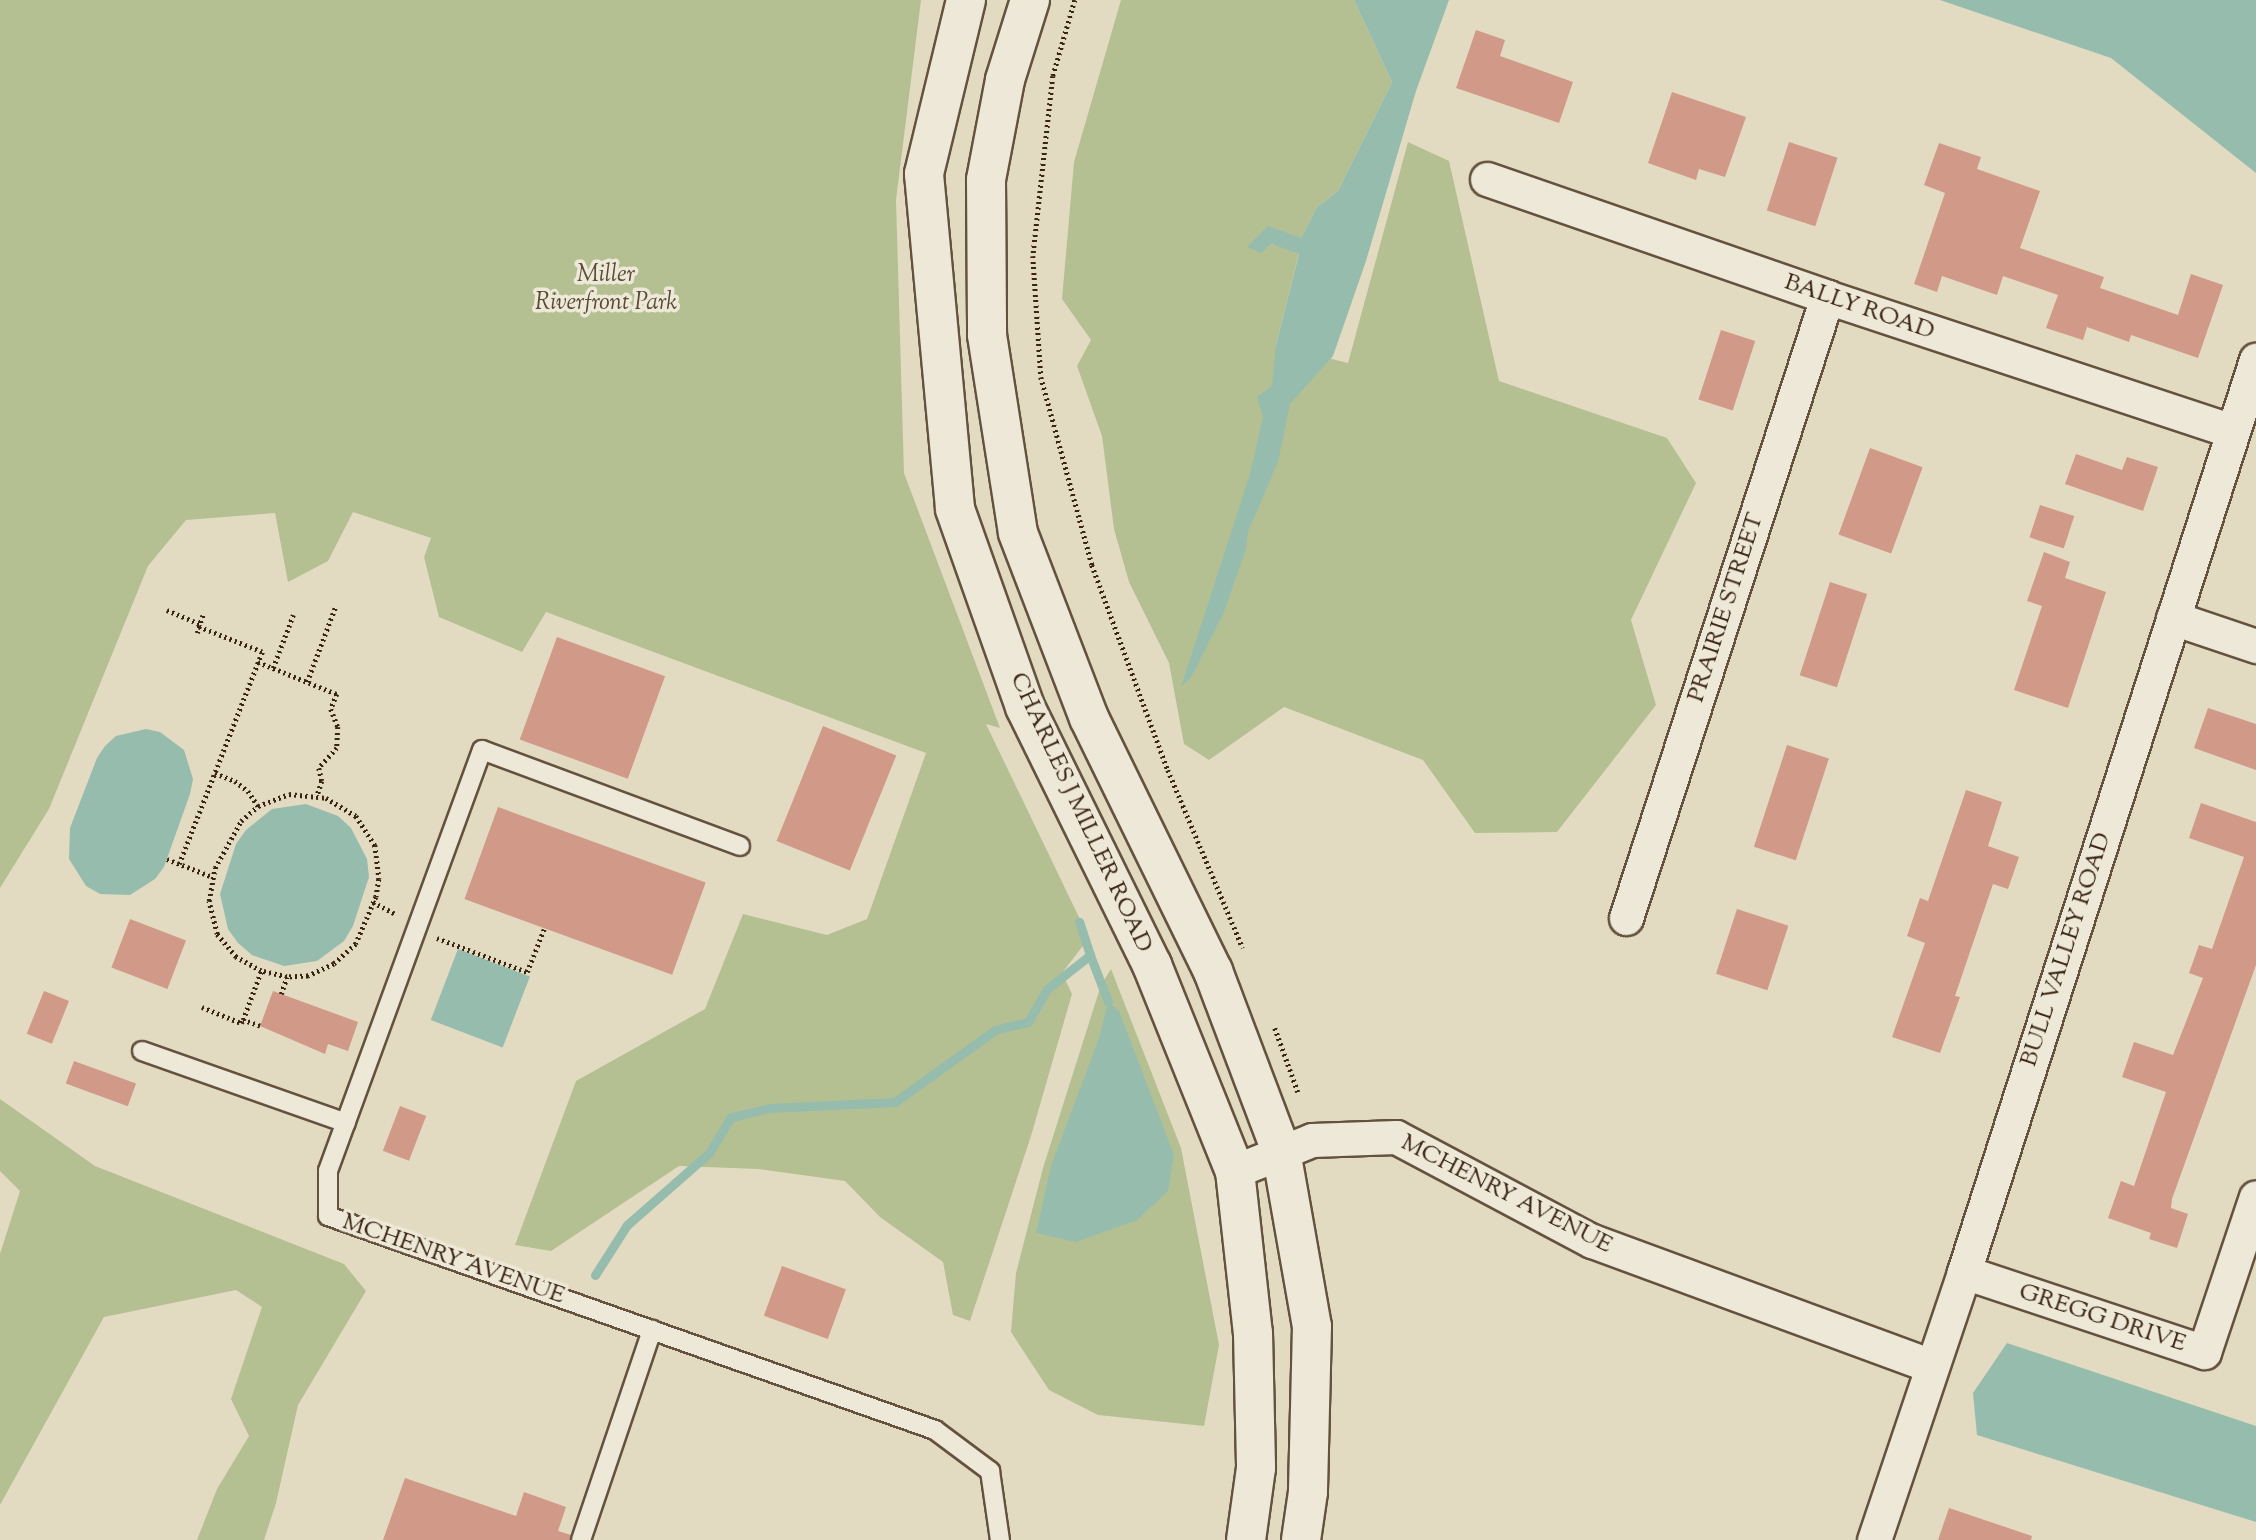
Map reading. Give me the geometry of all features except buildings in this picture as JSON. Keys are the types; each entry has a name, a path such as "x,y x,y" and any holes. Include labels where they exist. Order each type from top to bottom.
{"street":[{"name":"CHARLES J MILLER ROAD","path":"966,0 924,174 955,509 1025,707 1152,965 1235,1171 1253,1333 1256,1468 1246,1540"},
{"name":"CHARLES J MILLER ROAD","path":"1030,0 1005,80 986,180 987,335 1018,533 1089,718 1296,1146 1312,1326 1308,1492 1301,1540"},
{"name":"BALLY ROAD","path":"1487,180 1827,298 2232,431"},
{"name":"PRAIRIE STREET","path":"1626,918 1827,298"},
{"name":"BULL VALLEY ROAD","path":"1874,1540 1964,1272 2256,360"},
{"path":"2173,618 2256,646"},
{"name":"MCHENRY AVENUE","path":"1235,1171 1296,1146 1396,1137 1592,1241 1932,1366"},
{"name":"GREGG DRIVE","path":"1964,1272 2204,1352 2256,1197"}],"lane":[{"name":"MCHENRY AVENUE","path":"740,846 482,750 328,1171 328,1216 935,1430 989,1471 1000,1540"},
{"path":"142,1051 346,1123"},
{"path":"581,1540 652,1330"}],"path":[{"path":"1075,0 1053,76 1033,256 1041,377 1092,565 1168,770 1246,954"},
{"path":"307,682 335,608"},
{"path":"167,610 199,628 262,652 179,864"},
{"path":"199,628 203,615"},
{"path":"272,668 293,615"},
{"path":"258,663 337,694 331,709 338,727 337,748 319,768 322,781 317,796"},
{"path":"215,773 241,786 258,806"},
{"path":"289,794 317,796 342,806 367,830 375,845 379,880 376,897 356,944 334,964 308,976 287,977 261,971 236,957 217,934 209,901 213,877 230,836 241,821 258,806 289,794"},
{"path":"167,859 213,877"},
{"path":"429,936 527,972 544,929"},
{"path":"202,1007 242,1023 261,971"},
{"path":"281,994 287,977"},
{"path":"1270,1018 1295,1081 1296,1146"},
{"path":"243,1020 260,1026"}],"green space":[{"name":"Miller Riverfront Park","path":"0,0 921,0 896,200 904,473 1000,728 986,724 1089,938 1062,973 1072,994 1031,1136 970,1321 953,1315 943,1262 880,1217 845,1181 758,1169 679,1166 551,1251 515,1245 576,1081 705,1009 743,914 827,935 867,919 926,753 546,612 522,652 439,617 424,557 431,538 353,512 328,561 288,582 275,513 186,520 148,566 49,809 0,888"},
{"path":"1121,0 1354,0 1392,82 1338,191 1317,207 1301,238 1271,244 1299,253 1276,345 1348,363 1408,142 1449,161 1499,381 1667,438 1696,483 1631,620 1656,705 1557,832 1475,833 1423,760 1284,707 1209,760 1184,744 1169,663 1129,582 1114,529 1102,436 1077,366 1091,340 1062,299 1074,162"},
{"path":"1111,969 1181,1148 1219,1345 1204,1426 1098,1415 1049,1390 1011,1332 1016,1273 1043,1168 1101,985"},
{"path":"0,1099 95,1166 344,1264 366,1291 298,1405 276,1503 264,1540 197,1540 217,1489 249,1436 231,1399 262,1307 236,1290 104,1317 0,1505 0,1254 20,1191 0,1171"}],"shaded area":[{"path":"1354,0 1449,0 1416,91 1366,261 1333,356 1290,404 1278,462 1248,532 1246,549 1224,612 1192,676 1181,687 1250,474 1263,417 1257,397 1272,386 1276,345 1299,254 1271,244 1261,253 1247,247 1268,226 1301,238 1317,207 1338,191 1392,82"},
{"path":"1940,0 2256,0 2256,173 2111,58"},
{"path":"146,729 160,732 184,750 193,779 190,794 164,867 155,879 130,895 100,894 86,886 69,859 70,828 97,758 105,746 116,736"},
{"path":"306,804 338,816 351,828 367,859 369,877 353,926 344,941 317,961 284,966 252,955 238,943 228,929 220,894 236,844 246,830 272,809"},
{"path":"458,949 530,977 503,1048 431,1020"},
{"path":"1108,1002 1119,1011 1174,1155 1168,1191 1137,1220 1076,1242 1036,1233 1051,1166 1099,1038"},
{"path":"2007,1343 2256,1426 2256,1522 1977,1435 1973,1393"}],"waterway":[{"path":"595,1275 627,1225 709,1153 731,1117 769,1108 895,1102 995,1030 1028,1022 1047,989 1090,955 1079,922"},
{"path":"1090,955 1108,1002"}]}
